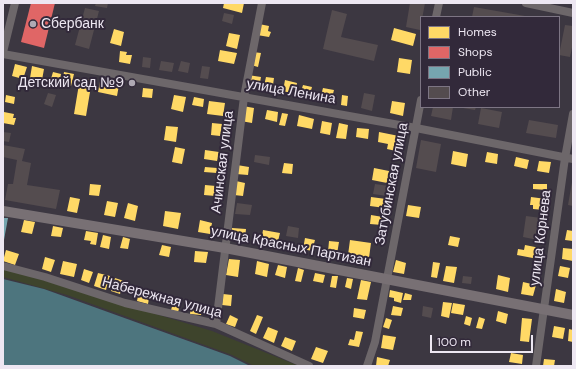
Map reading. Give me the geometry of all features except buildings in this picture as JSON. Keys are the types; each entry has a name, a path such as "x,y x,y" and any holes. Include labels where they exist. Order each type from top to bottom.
{"main road":[{"name":"улица Красных Партизан","path":"3,211 225,248 573,316"}],"street":[{"path":"3,53 15,3"},
{"name":"Ачинская улица","path":"216,324 244,97 262,3"},
{"path":"436,16 439,3"},
{"path":"526,3 573,13"},
{"name":"улица Ленина","path":"3,53 416,128 569,159"},
{"name":"Затубинская улица","path":"367,366 375,342 420,106"},
{"name":"улица Корнева","path":"536,366 569,159 573,114"},
{"name":"Набережная улица","path":"3,266 45,277 125,303 216,324 310,366"}],"green space":[{"path":"3,268 212,331 299,366 254,366 232,355 67,295 3,277"}],"water":[{"path":"3,279 44,289 230,356 250,366 3,366"}],"place":[{"name":"Сбербанк","path":"33,24"},
{"name":"Детский сад №9","path":"132,83"}]}
